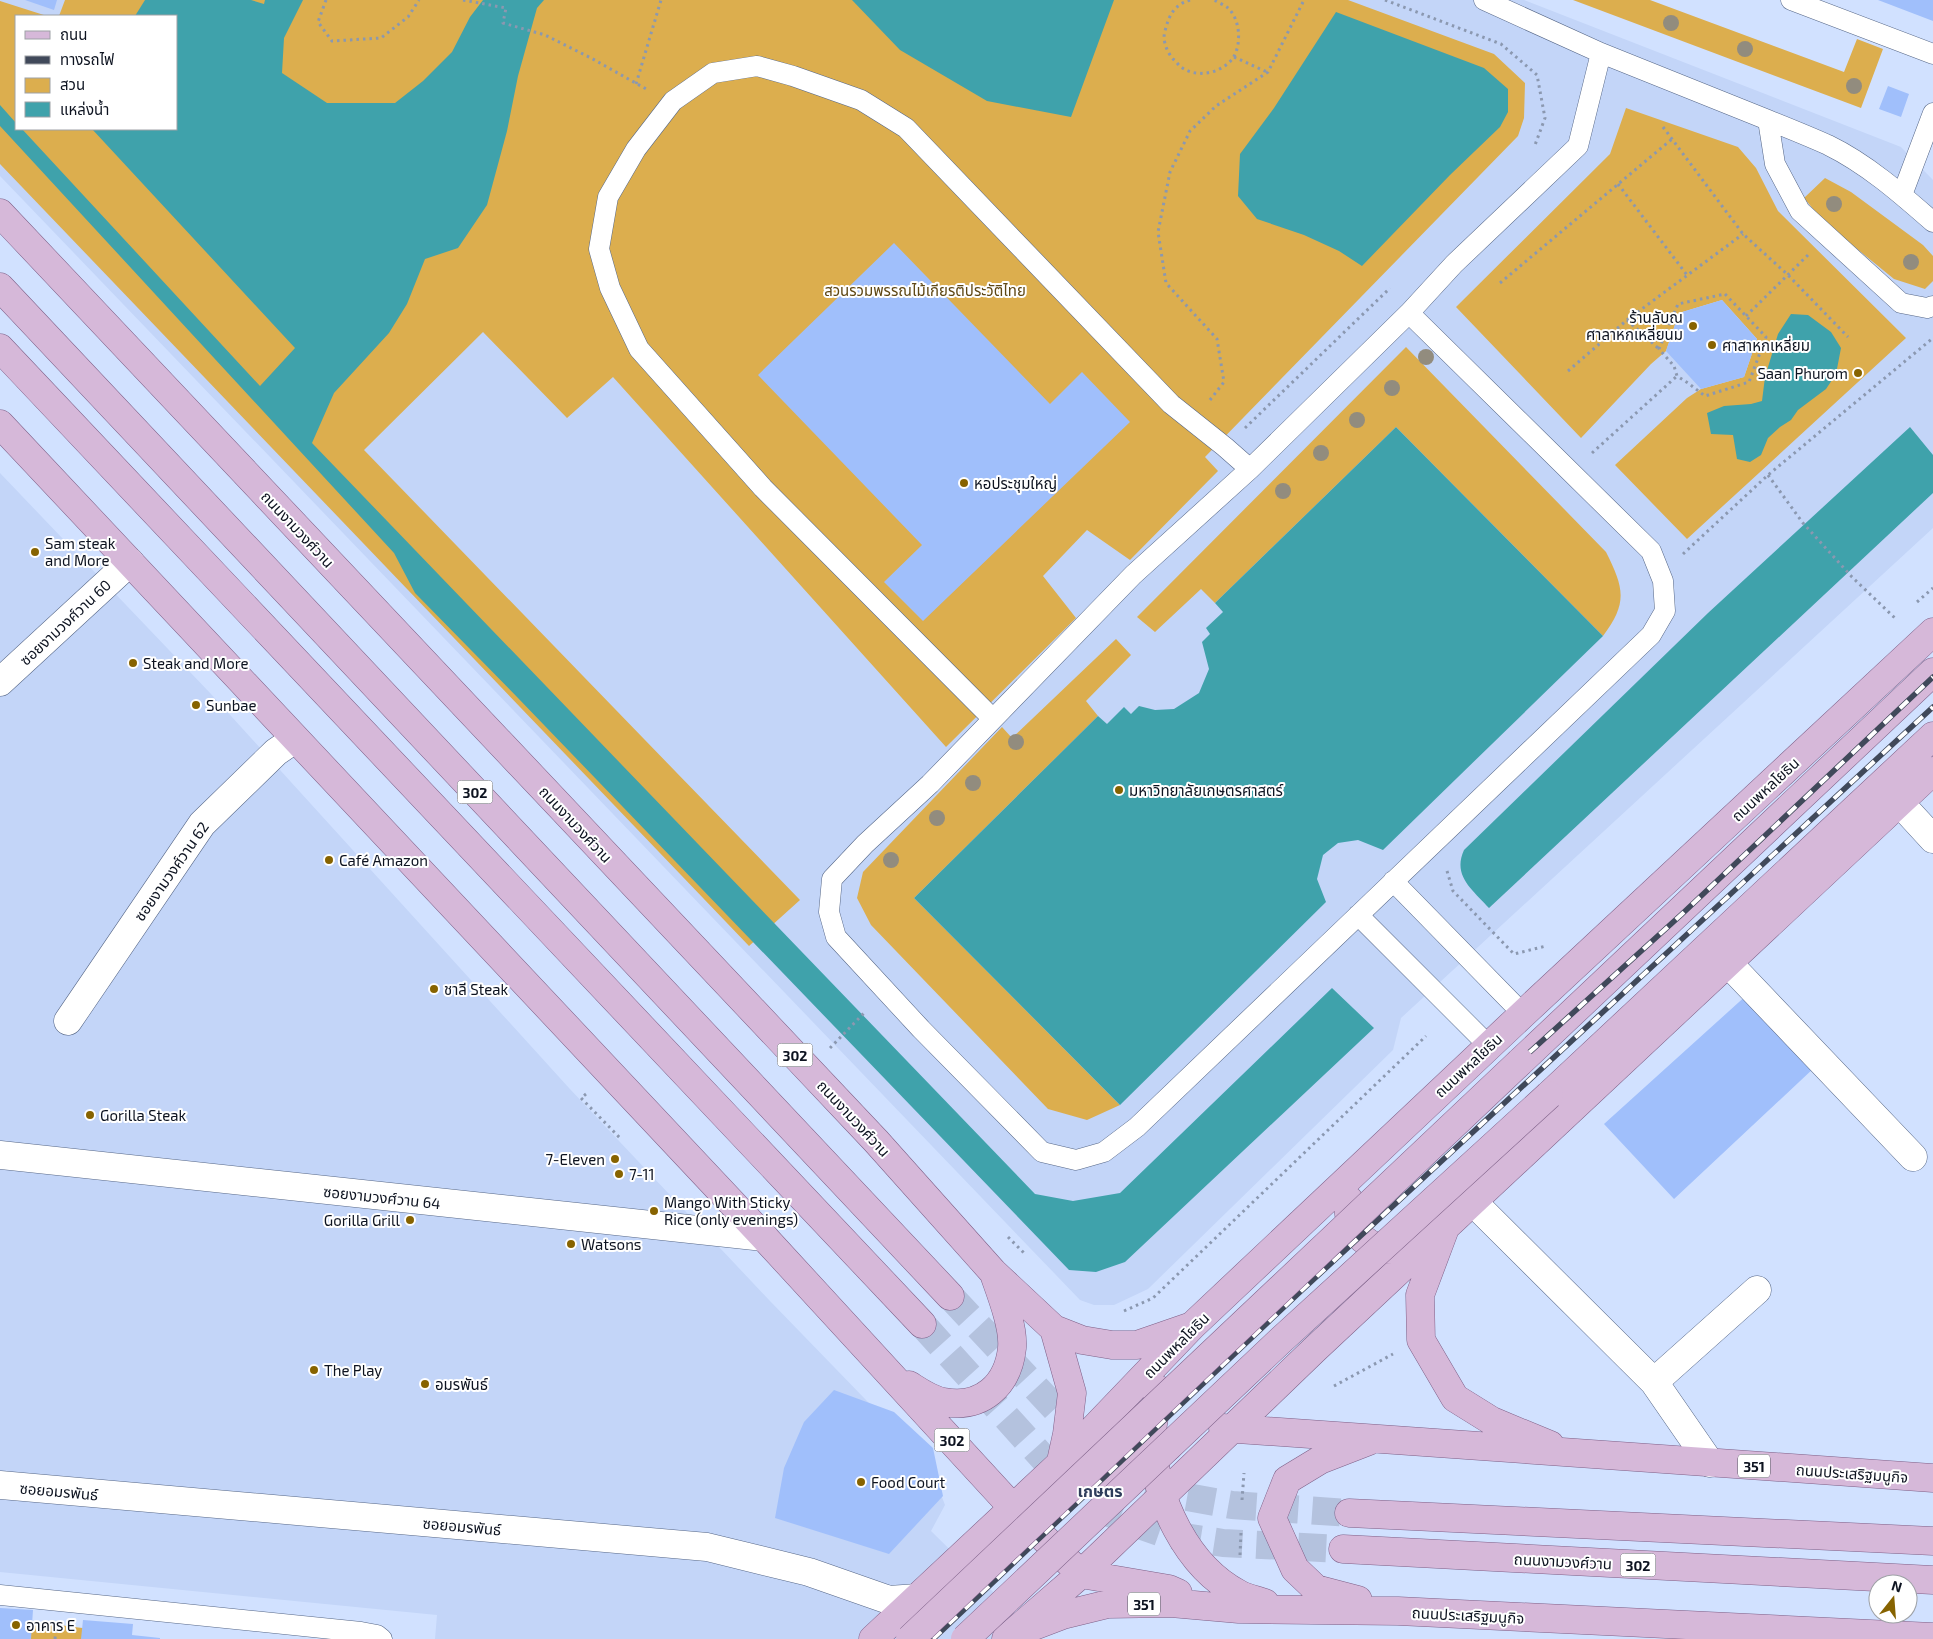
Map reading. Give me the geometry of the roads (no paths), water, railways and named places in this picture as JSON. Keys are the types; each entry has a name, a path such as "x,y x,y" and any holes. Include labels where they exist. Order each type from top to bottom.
{"main road":[{"name":"ถนนงามวงศ์วาน","path":"0,213 876,1141 993,1272 1054,1328 1082,1340 1137,1345 1192,1326"},
{"name":"302","path":"0,287 950,1296"},
{"name":"302","path":"0,348 922,1324"},
{"name":"302","path":"0,424 764,1237 1014,1509"},
{"name":"ถนนพหลโยธิน","path":"872,1639 1014,1509 1060,1464 1192,1326 1522,1014 1933,632"},
{"name":"ถนนพหลโยธิน","path":"910,1639 1933,672"},
{"path":"965,1639 1281,1340 1549,1096 1933,736"},
{"path":"1007,1637 1081,1574 1472,1201 1528,1151 1727,962 1933,771"},
{"path":"1375,1154 1352,1188 1348,1202 1348,1216 1355,1232 1362,1239 1388,1249 1400,1249 1420,1242 1447,1225"},
{"path":"1447,1225 1420,1295 1420,1340 1455,1398 1492,1420 1576,1454"},
{"path":"889,1372 922,1394 942,1402 961,1403 980,1398 998,1386 1007,1370 1012,1347 1008,1320 993,1272"},
{"path":"1007,1637 1045,1538 1067,1434 1072,1393 1054,1328"},
{"path":"1165,1355 1151,1438 1157,1477 1171,1517 1189,1550 1208,1572 1240,1595 1285,1609"},
{"name":"ถนนประเสริฐมนูกิจ","path":"1014,1509 1218,1428 1933,1478"},
{"path":"1374,1439 1320,1460 1287,1480 1272,1518 1295,1568 1316,1589 1398,1611"},
{"path":"1014,1509 1081,1574 1169,1589 1214,1607"},
{"path":"1349,1513 1933,1541"},
{"name":"ถนนงามวงศ์วาน","path":"1343,1549 1933,1580"},
{"name":"ถนนประเสริฐมนูกิจ","path":"1007,1637 1063,1615 1108,1604 1171,1603 1239,1609 1398,1611 1933,1637"}],"street":[{"name":"ซอยงามวงศ์วาน 60","path":"0,682 130,562"},
{"name":"ซอยงามวงศ์วาน 62","path":"68,1021 202,824 276,752 296,739"},
{"path":"1899,802 1933,839"},
{"path":"1727,962 1913,1157"},
{"name":"ซอยงามวงศ์วาน 64","path":"0,1155 764,1237"},
{"path":"1472,1201 1654,1382 1710,1463"},
{"path":"1654,1382 1757,1290"},
{"name":"ซอยอมรพันธ์","path":"0,1485 707,1547 809,1572 890,1600 918,1598"}],"lane":[{"path":"1484,0 1601,54 1829,146 1874,174 1933,222"},
{"path":"1791,0 1933,54"},
{"path":"1409,313 1651,551 1663,582 1665,611 1651,635 1137,1127 1104,1152 1076,1160 1042,1152 921,1029 836,937 829,912 832,880 865,844 930,784 1132,574 1250,469 1409,313 1454,264 1578,146 1601,54"},
{"path":"993,719 763,488 639,349 610,288 599,249 608,197 636,149 673,101 713,73 757,66 793,76 861,100 906,128 1171,404 1250,469"},
{"path":"1902,195 1933,113"},
{"path":"1768,120 1775,164 1800,210 1867,274 1901,303 1927,308 1933,306"},
{"path":"1393,881 1522,1014"},
{"path":"1358,915 1489,1046"},
{"path":"0,1595 285,1631 361,1632 377,1635 382,1639"}],"water":[{"path":"145,0 251,0 264,4 265,0 303,0 284,38 282,73 327,103 395,103 423,81 452,52 470,17 483,0 544,0 537,8 518,76 507,131 487,205 458,248 425,259 407,304 389,333 334,393 312,443 1035,1194 1073,1201 1120,1193 1332,988 1374,1028 1125,1262 1096,1272 1069,1270 415,593 394,553 0,126 0,105 15,122 15,130 23,130 260,386 295,348 93,130 178,130 178,15 136,15"},
{"path":"852,0 1114,0 1071,117 987,101 900,50"},
{"path":"1336,12 1484,68 1508,89 1508,112 1500,127 1450,175 1362,266 1339,251 1304,235 1257,219 1238,196 1240,154 1274,108"},
{"path":"1791,314 1808,315 1831,332 1841,348 1836,374 1826,389 1798,410 1791,420 1768,438 1761,455 1750,462 1737,459 1733,435 1711,434 1707,413 1724,406 1751,404 1762,401 1765,377 1778,334"},
{"path":"1396,427 1603,636 1383,850 1358,840 1338,843 1323,855 1317,879 1326,902 1120,1105 914,898 1098,716 1107,724 1124,707 1131,714 1139,706 1155,710 1174,709 1199,693 1209,669 1202,642 1210,634 1206,628 1223,612 1215,603"},
{"path":"1910,427 1933,455 1933,493 1489,908 1471,889 1462,875 1461,859 1464,850 1708,613"}],"tunnel":[{"path":"950,1296 1081,1436"},
{"path":"922,1324 1082,1501 1128,1521 1165,1534 1223,1543 1343,1549"},
{"path":"1147,1485 1176,1495 1232,1505 1349,1513"}],"railway":[{"path":"903,1639 1274,1284 1682,914 1933,677"},
{"path":"933,1639 1301,1291 1933,707"}],"place":[{"name":"ร้านลับณ ศาลาหกเหลี่ยนม","path":"1693,326"},
{"name":"ศาสาหกเหลี่ยม","path":"1712,345"},
{"name":"Saan Phurom","path":"1858,373"},
{"name":"หอประชุมใหญ่","path":"964,483"},
{"name":"Sam steak and More","path":"35,552"},
{"name":"Steak and More","path":"133,663"},
{"name":"Sunbae","path":"196,705"},
{"name":"มหาวิทยาลัยเกษตรศาสตร์","path":"1119,790"},
{"name":"Café Amazon","path":"329,860"},
{"name":"ชาลี Steak","path":"434,989"},
{"name":"Gorilla Steak","path":"90,1115"},
{"name":"7-Eleven","path":"615,1159"},
{"name":"7-11","path":"619,1174"},
{"name":"Mango With Sticky Rice (only evenings)","path":"654,1211"},
{"name":"Gorilla Grill","path":"410,1220"},
{"name":"Watsons","path":"571,1244"},
{"name":"The Play","path":"314,1370"},
{"name":"อมรพันธ์","path":"425,1384"},
{"name":"Food Court","path":"861,1482"},
{"name":"อาคาร E","path":"16,1625"}],"district":[{"name":"เกษตร","path":"1100,1490"}],"park label":[{"name":"สวนรวมพรรณไม้เกียรติประวัติไทย","path":"925,290"}]}
